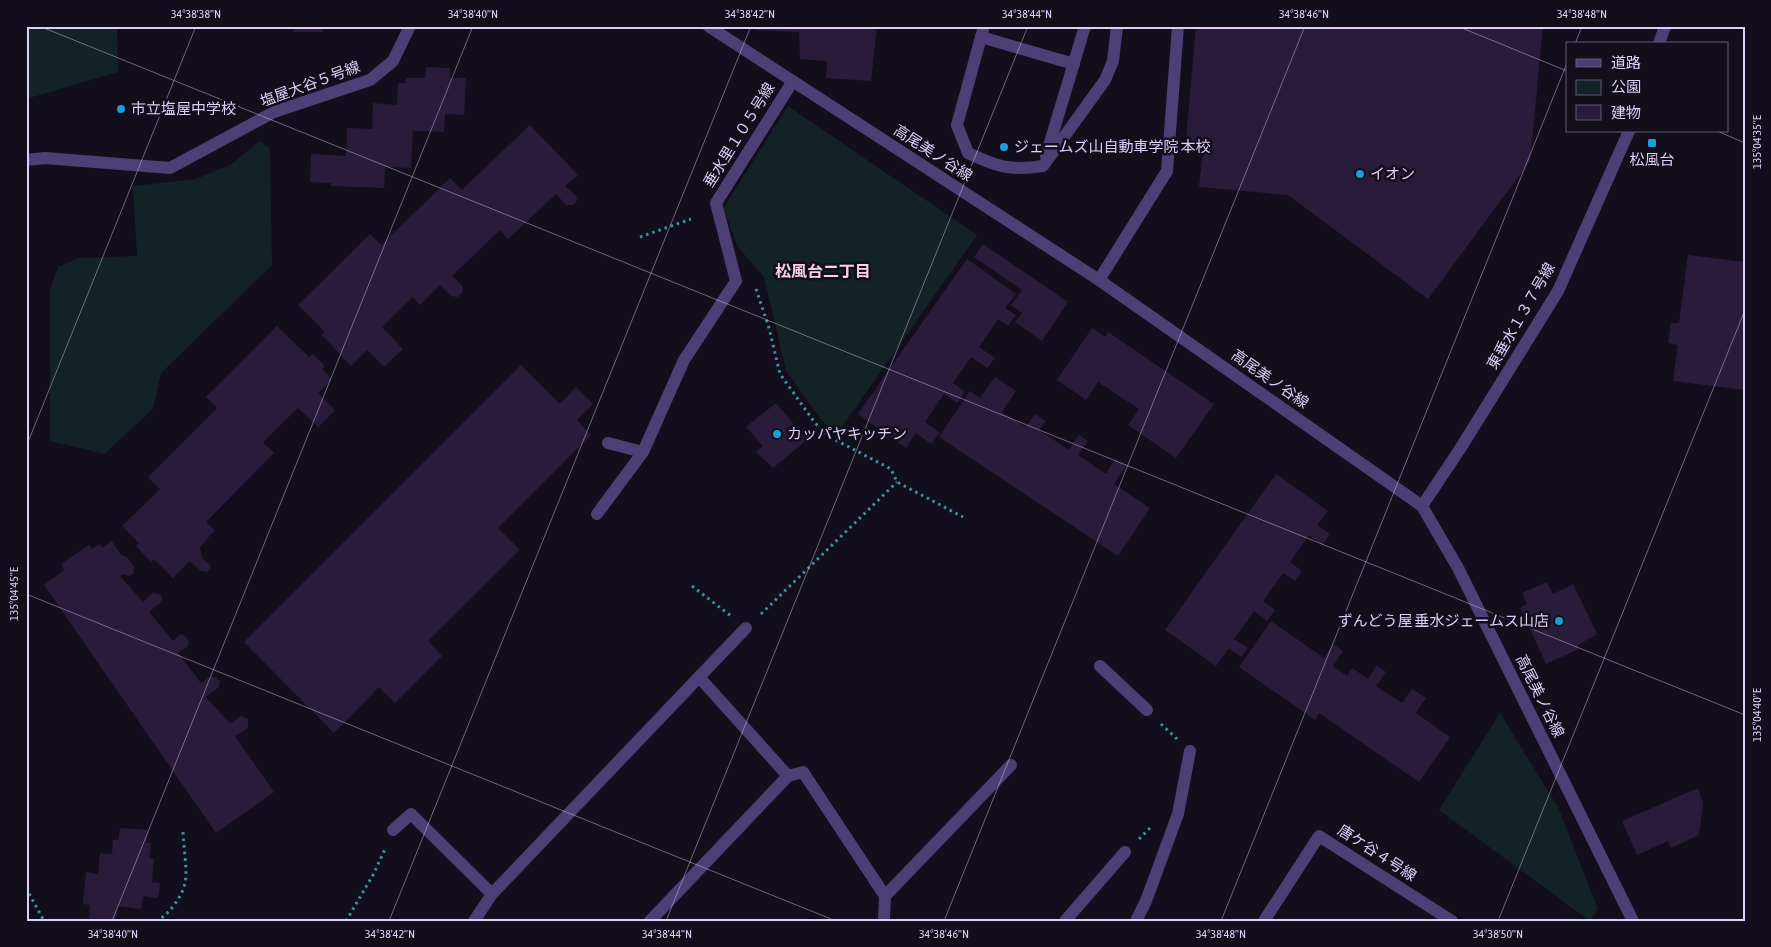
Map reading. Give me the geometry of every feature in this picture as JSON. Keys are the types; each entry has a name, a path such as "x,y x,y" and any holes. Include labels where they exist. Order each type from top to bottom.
{"street":[{"name":"塩屋大谷５号線","path":"26,160 45,158 170,168 274,112 370,80 393,61 410,26"},
{"name":"高尾美ノ谷線","path":"708,26 1099,280 1422,506 1458,568 1633,921"},
{"path":"1043,166 1085,26"},
{"path":"1074,64 982,32 957,125 968,153 994,165 1021,169 1043,166 1105,80 1113,60 1117,26"},
{"path":"1099,280 1167,171 1178,26"},
{"path":"1660,42 1665,26"},
{"name":"垂水里１０５号線","path":"597,514 643,452 684,360 736,281 716,203 793,81"},
{"name":"東垂水１３７号線","path":"1422,506 1460,449 1558,291 1629,132"},
{"path":"608,444 643,452"},
{"path":"474,921 492,894 746,628"},
{"path":"1100,666 1147,710"},
{"path":"699,677 788,776"},
{"path":"1136,921 1146,901 1178,814 1190,751"},
{"path":"885,896 1011,765"},
{"path":"650,921 788,776 803,772 885,896 884,921"},
{"path":"394,830 411,814 492,894"},
{"name":"唐ケ谷４号線","path":"1264,921 1319,836 1452,921"},
{"path":"1064,921 1126,852"}],"path":[{"path":"640,237 691,219"},
{"path":"755,286 769,328 780,374 815,423 830,437 891,469 897,482 963,517"},
{"path":"692,586 746,628 897,482"},
{"path":"1147,710 1190,751"},
{"path":"346,921 373,875 394,830"},
{"path":"156,921 162,918 177,901 186,883 182,831"},
{"path":"26,888 44,921"}],"green space":[{"path":"26,26 117,26 118,72 26,99"},
{"path":"788,106 977,235 837,434 822,421 786,371 764,277 737,246 724,207"},
{"path":"260,141 270,149 272,265 161,373 153,409 104,454 50,441 50,290 58,267 79,258 137,256 133,186 196,179 230,165"},
{"path":"1500,713 1558,807 1598,909 1590,921 1439,810"}],"building":[{"path":"294,26 323,26 323,32 294,32"},
{"path":"754,26 877,26 871,81 826,78 827,61 800,59 799,32 754,30"},
{"name":"イオン","path":"1196,26 1543,26 1530,161 1428,299 1288,195 1199,187 1203,152 1185,151"},
{"path":"426,67 450,68 450,78 466,78 464,115 445,114 444,132 413,131 411,168 385,167 384,188 331,186 331,183 310,182 311,154 346,156 347,128 372,129 373,103 397,105 398,83 406,83 406,78 425,78"},
{"path":"530,125 578,175 565,186 577,197 576,202 573,205 566,205 556,194 508,239 500,230 452,276 463,286 462,293 458,297 451,296 440,285 420,305 413,297 382,327 403,349 384,367 367,350 351,366 322,335 325,332 298,305 370,234 381,245 450,178 462,190"},
{"path":"983,244 1068,302 1042,341 1015,322 1022,313 1011,305 1022,290 974,257"},
{"path":"1688,255 1745,262 1745,390 1673,381 1678,345 1668,343 1671,323 1679,323"},
{"path":"967,259 1016,294 1005,308 1016,315 1008,326 998,319 979,347 995,358 987,368 971,357 953,383 965,392 957,403 944,394 925,422 940,433 931,444 916,433 906,448 858,414"},
{"path":"277,326 309,357 312,354 325,366 322,369 332,379 318,393 335,410 318,427 298,408 263,442 274,453 206,522 215,530 200,547 202,558 211,568 207,572 201,571 190,561 173,578 154,559 151,562 136,546 139,543 122,526 160,489 148,477 217,408 206,397"},
{"path":"1092,328 1105,337 1108,332 1214,404 1176,458 1128,425 1139,409 1098,382 1086,400 1057,380"},
{"path":"521,365 560,404 576,387 593,404 577,420 591,435 498,528 520,550 428,641 442,656 395,703 379,687 334,733 244,642"},
{"path":"995,377 1016,391 1002,412 1026,427 1035,414 1046,421 1039,430 1069,450 1079,435 1088,441 1078,455 1106,474 1115,459 1126,466 1114,484 1150,508 1118,556 939,437 970,391 980,398"},
{"name":"カッパヤキッチン","path":"776,403 807,440 773,468 756,452 763,446 746,427"},
{"path":"1276,474 1328,511 1317,525 1330,534 1322,545 1309,535 1290,562 1302,571 1295,581 1283,573 1263,601 1275,610 1267,621 1254,611 1234,639 1248,648 1241,657 1229,648 1216,666 1165,630"},
{"path":"112,541 121,555 126,556 134,566 133,574 129,576 123,574 120,576 143,602 153,593 159,594 162,597 161,602 149,612 173,641 181,634 189,641 188,646 178,653 201,683 210,677 215,677 220,681 219,687 206,697 230,724 241,716 248,719 248,728 235,736 274,792 216,833 44,585 64,570 61,564 89,545 92,549 100,544 102,548"},
{"name":"ずんどう屋 垂水ジェームス山店","path":"1547,582 1553,594 1573,584 1597,634 1578,645 1579,649 1546,664 1520,608 1527,604 1522,593"},
{"path":"1271,621 1324,658 1333,644 1343,651 1333,666 1347,676 1352,668 1368,679 1377,665 1386,672 1376,686 1402,703 1412,689 1426,698 1416,713 1450,737 1419,782 1319,713 1315,720 1239,667"},
{"path":"1698,788 1703,803 1699,835 1671,848 1668,841 1637,855 1622,821"},
{"path":"120,828 148,830 147,843 151,843 149,858 154,859 152,882 160,883 158,898 143,896 141,909 118,906 116,921 89,921 90,905 83,904 86,872 98,874 100,853 112,854 113,840 118,840"}],"place":[{"name":"市立塩屋中学校","path":"121,109"},
{"name":"松風台","path":"1652,143"},
{"name":"ジェームズ山自動車学院 本校","path":"1004,147"},
{"name":"イオン","path":"1360,174"},
{"name":"カッパヤキッチン","path":"777,434"},
{"name":"ずんどう屋 垂水ジェームス山店","path":"1559,621"}],"district":[{"name":"松風台二丁目","path":"823,271"}]}
